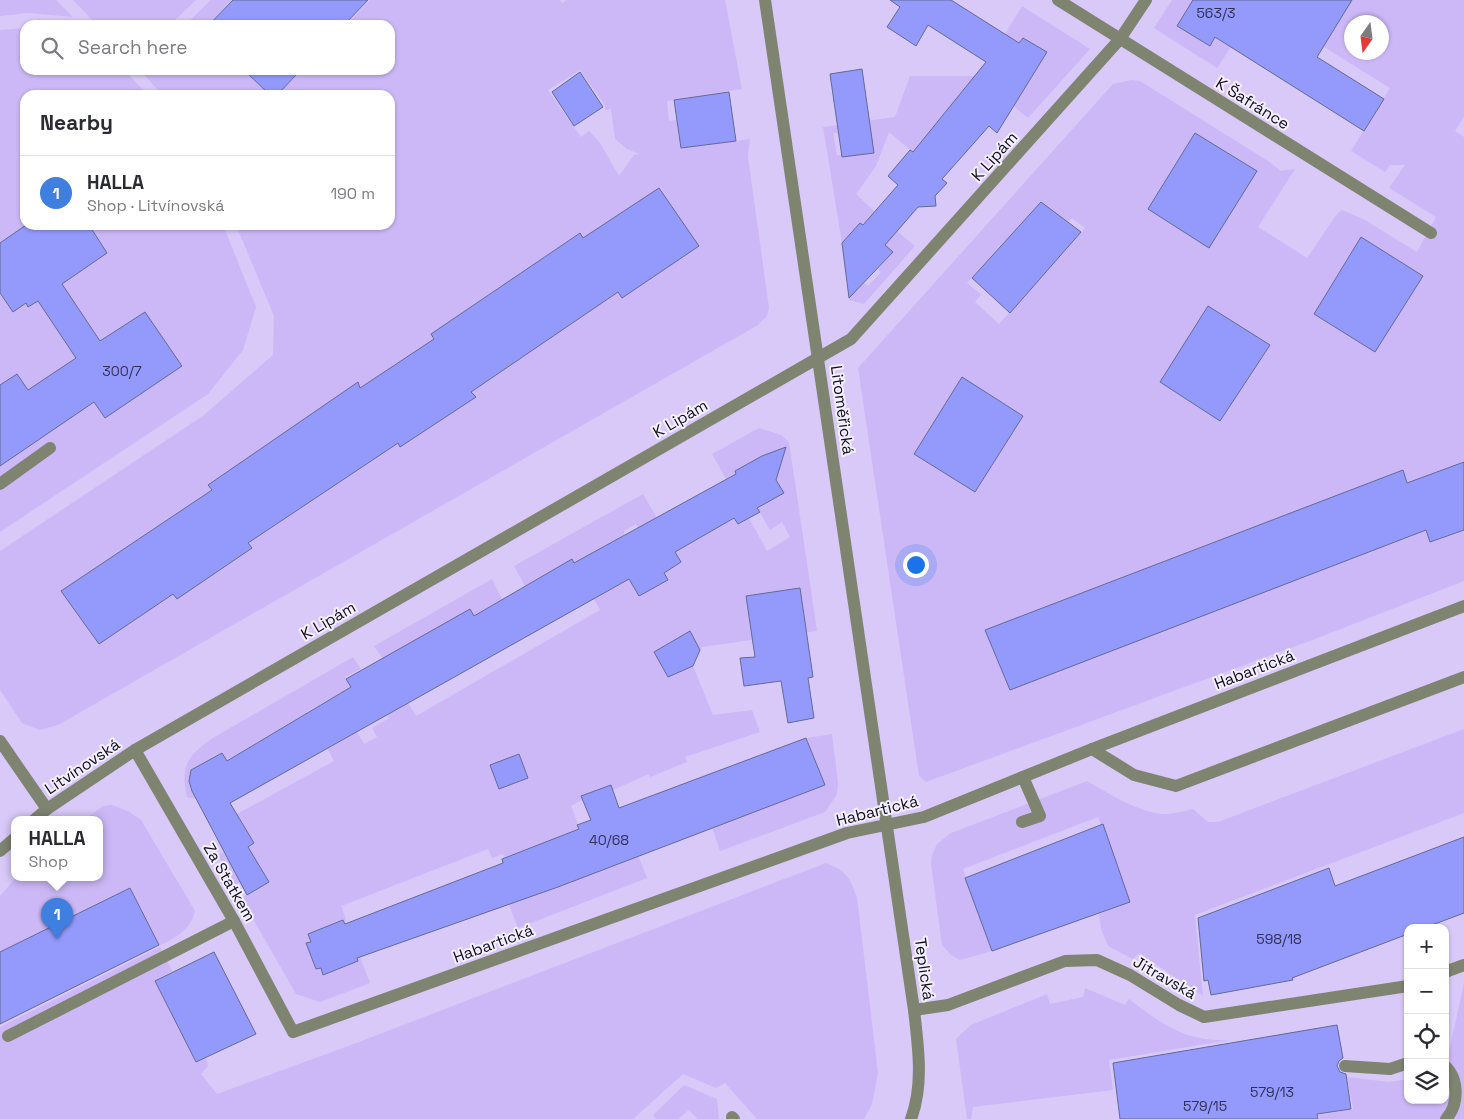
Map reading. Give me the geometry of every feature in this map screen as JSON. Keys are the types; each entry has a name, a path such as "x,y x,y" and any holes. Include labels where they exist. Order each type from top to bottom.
{"street":[{"name":"Litoměřická","path":"766,0 887,824"},
{"name":"K Šafránce","path":"1058,0 1431,233"},
{"name":"K Lipám","path":"135,750 851,339 1120,39 1146,0"},
{"path":"0,484 50,448"},
{"name":"Habartická","path":"293,1032 847,833 924,817 1092,749 1464,606"},
{"path":"1092,749 1134,775 1176,786 1464,677"},
{"name":"Litvínovská","path":"0,741 47,809"},
{"name":"Litvínovská","path":"39,816 135,750"},
{"name":"Za Statkem","path":"135,750 234,921 293,1032"},
{"path":"1022,822 1040,816 1023,777"},
{"name":"Teplická","path":"887,824 920,1058 916,1101 911,1119"},
{"path":"0,851 11,841"},
{"path":"8,1036 234,921"},
{"name":"Jitravská","path":"914,1010 948,1005 1066,961 1097,960 1130,975 1179,1005 1204,1017 1404,987"},
{"path":"1449,971 1464,965"},
{"path":"1345,1066 1390,1069 1404,1064"},
{"path":"1446,1119 1455,1105 1456,1089 1449,1070"}],"shaded area":[{"path":"0,0 56,0 73,17 27,13 0,16"},
{"path":"73,0 196,0 175,20 92,20"},
{"path":"211,0 232,0 214,20 190,20"},
{"path":"370,0 560,0 562,3 567,0 725,0 742,89 667,101 669,121 677,120 681,148 750,139 748,157 769,308 767,316 758,325 58,725 40,730 22,723 0,690 0,551 204,415 273,355 274,316 238,230 395,230 395,90 282,90 298,75 395,75 395,20 351,20","holes":["580,70 605,105 605,110 611,109 615,139 627,149 639,154 634,155 619,176 600,143 589,131 581,137 548,90","659,188 698,247 623,297 618,292 471,392 400,446 398,443 248,543 252,548 177,598 173,594 99,644 61,591 212,490 209,484 358,383 360,388 434,339 431,334 579,233 583,238"]},
{"path":"1172,0 1193,0 1215,37 1231,47 1217,68 1154,28"},
{"path":"1235,0 1464,0 1464,117 1455,131 1464,137 1464,462 1407,483 1403,470 985,630 1010,689 1426,530 1430,542 1464,530 1464,581 1315,639 926,782 919,776 858,368 1113,84 1132,80 1140,81 1281,171 1295,169 1258,227 1307,258 1336,215 1342,210 1363,219 1417,252 1436,217 1389,188 1405,165 1390,165 1385,172 1351,151 1390,88 1345,60 1389,60 1389,15 1344,15 1344,59 1324,47 1317,58","holes":["1195,133 1257,171 1208,247 1148,209","1041,202 1067,223 1072,218 1085,228 999,324 975,302 981,295 967,283","1361,237 1423,276 1375,352 1314,314","1208,306 1270,345 1220,421 1160,382","962,377 1023,416 975,492 914,453"]},
{"path":"1022,6 1090,49 1028,118 1006,100 1023,38 1019,43 1005,34"},
{"path":"20,28 20,75 129,75 143,90 20,90 20,229 0,243 0,30"},
{"path":"144,75 249,75 265,90 158,90"},
{"path":"910,76 975,76 935,125 921,159 889,132 876,166 856,194 875,212 863,225 860,223 842,243 823,127 837,125 838,133 833,133 837,155 842,157 869,153 865,121 895,117"},
{"path":"92,230 225,230 256,307 243,350 208,394 0,532 0,465 17,374 0,385 0,295 13,312 26,303 29,307 107,253","holes":["66,291 91,327 66,344 42,307","144,312 182,366 105,418 67,363"]},
{"path":"897,231 915,246 864,304 849,300 847,279 857,289 863,282 868,286 881,272 878,269 893,252 885,245"},
{"path":"759,428 781,435 789,442 817,631 702,647 700,650 690,631 654,652 668,677 693,666 713,715 752,710 760,732 685,757 687,762 650,777 649,774 613,790 611,785 571,806 596,871 638,855 647,878 518,928 509,905 556,882 558,887 573,882 562,850 542,843 505,857 503,854 492,858 488,849 341,906 347,922 343,920 308,934 311,942 307,944 316,969 321,968 323,974 358,961 357,958 360,957 370,983 320,1002 296,994 241,898 269,882 263,872 235,885 218,855 224,852 227,859 254,844 237,814 334,761 326,746 328,745 330,748 357,732 364,744 377,737 372,728 389,718 386,713 408,703 416,716 600,610 572,560 525,586 514,566 643,494 657,518 638,528 636,524 624,531 625,573 639,596 668,581 664,573 681,562 675,552 734,518 739,524 749,518 767,551 790,537 782,522 770,530 757,508 784,493 773,476 779,472 779,459 762,456 735,471 736,473 726,479 712,454","holes":["519,754 528,777 499,789 491,765"]},
{"path":"492,579 502,599 474,616 470,610 383,659 374,646"},
{"path":"353,657 361,669 345,677 351,687 307,712 309,715 226,761 222,753 192,770 189,781 196,799 187,797 184,777 187,763 203,745"},
{"path":"1464,729 1464,813 1195,915 1203,996 1139,953 1133,959 1108,946 1101,929 1099,914 1129,902 1098,817 963,869 992,951 960,960 951,955 942,945 931,864 932,855 937,844 951,833 1087,781 1120,800 1146,811 1164,814 1193,809 1208,822 1218,822"},
{"path":"832,734 838,782 837,794 825,812 720,851 712,827 825,785 807,738"},
{"path":"112,805 128,811 141,820 195,911 190,924 182,933 159,946 130,888 0,952 0,896 13,881 103,881 103,816 89,816 103,806"},
{"path":"826,863 843,872 852,884 857,897 878,1073 872,1104 864,1119 757,1119 725,1083 716,1088 683,1074 633,1119 0,1119 0,1027 160,947 172,971 155,981 196,1062 206,1058 208,1066 201,1074 217,1094 351,1045"},
{"path":"1464,983 1464,1119 1320,1119 1319,1115 1353,1109 1347,1077 1389,1082 1404,1080 1404,1104 1449,1104 1449,1052"},
{"path":"1085,988 1125,1005 1129,999 1164,1024 1188,1035 1214,1040 1230,1040 1109,1060 1113,1090 973,1107 971,1119 967,1119 956,1039 971,1025 1047,994 1050,1004 1083,997"},
{"path":"684,1085 717,1099 719,1119 698,1119 689,1110 678,1119 656,1119 653,1115"}],"building":[{"path":"233,0 368,0 349,20 214,20"},
{"path":"890,0 951,0 1019,43 1023,38 1047,52 997,133 989,126 942,179 947,183 935,196 936,206 918,207 885,245 893,252 849,298 842,243 860,223 863,225 898,185 888,176 910,150 913,152 986,62 928,25 916,46 887,27 900,7"},
{"path":"1193,0 1352,0 1317,57 1384,99 1364,131 1215,37 1210,46 1177,26"},
{"path":"862,69 874,153 842,157 830,74"},
{"path":"580,72 603,107 574,126 552,92"},
{"path":"249,75 296,75 282,90 265,90"},
{"path":"729,92 736,141 681,148 674,100"},
{"path":"1195,133 1257,171 1209,248 1148,209"},
{"path":"659,188 699,246 622,298 618,292 471,392 476,397 400,447 398,443 248,543 252,548 177,599 173,594 99,644 61,591 212,490 208,485 358,382 360,388 434,339 431,334 580,233 583,238"},
{"path":"1041,202 1081,232 1010,313 972,278"},
{"path":"20,229 92,230 107,253 62,284 100,341 145,312 182,366 105,418 94,402 0,466 0,385 17,374 28,390 76,358 38,301 28,307 26,303 13,312 0,293 0,243"},
{"path":"1361,237 1423,276 1375,352 1314,314"},
{"path":"1208,306 1270,345 1220,421 1160,382"},
{"path":"962,377 1023,416 975,492 914,454"},
{"path":"786,447 776,480 784,493 757,508 760,512 738,524 734,518 675,552 681,562 664,573 668,580 639,596 629,579 230,803 254,843 248,847 269,882 247,895 192,791 189,781 191,770 222,753 227,761 351,687 346,679 470,609 474,616 572,559 574,563 736,474 735,471 762,456"},
{"path":"1464,462 1464,530 1430,542 1426,530 1010,690 985,630 1403,470 1407,483"},
{"path":"800,588 813,677 808,678 814,718 788,723 781,681 744,686 740,658 755,657 746,596"},
{"path":"690,631 700,650 693,666 668,677 654,652"},
{"path":"806,738 825,785 558,887 357,958 358,961 323,975 321,968 316,969 306,943 311,942 308,934 343,920 345,924 503,863 502,859 579,829 577,825 591,820 581,796 611,785 619,808"},
{"path":"519,754 528,778 499,789 490,765"},
{"path":"1103,824 1130,902 992,951 965,878"},
{"path":"1464,837 1464,913 1435,924 1404,924 1404,936 1292,978 1293,980 1211,995 1208,980 1204,981 1198,918 1329,868 1335,886"},
{"path":"130,888 159,945 0,1024 0,952"},
{"path":"214,952 256,1034 196,1062 155,981"},
{"path":"1337,1025 1343,1058 1337,1066 1340,1072 1346,1074 1351,1109 1317,1114 1318,1119 1120,1119 1113,1063"}],"place":[{"name":"HALLA","path":"57,939"}]}
